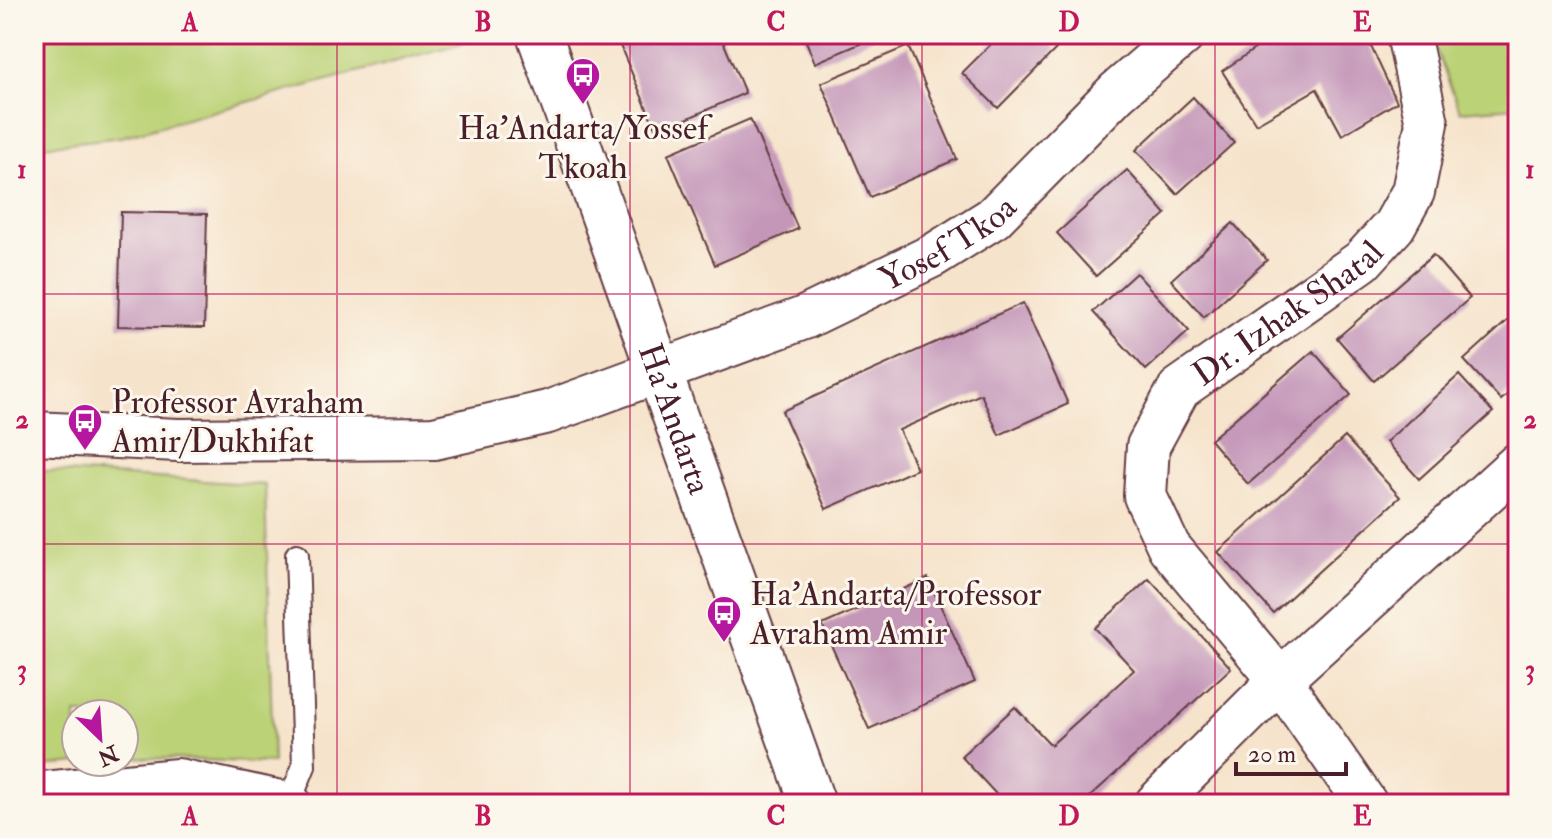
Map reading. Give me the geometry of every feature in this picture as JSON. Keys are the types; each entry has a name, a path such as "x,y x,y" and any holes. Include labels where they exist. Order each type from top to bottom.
{"street":[{"name":"Ha'Andarta","path":"539,34 813,804"},
{"name":"Yosef Tkoa","path":"34,433 178,440 434,438 548,412 658,374 804,318 877,285 993,218 1117,92 1184,34"},
{"name":"Dr. Izhak Shatal","path":"1366,804 1356,785 1280,680 1169,547 1145,496 1148,446 1179,389 1362,261 1394,226 1413,192 1427,123 1408,34"},
{"path":"1156,804 1280,680 1518,464"},
{"path":"34,794 178,780 290,804"}],"lane":[{"path":"290,804 304,766 297,555"}],"green space":[{"path":"34,34 495,34 121,137 34,147"},
{"path":"1430,34 1518,34 1518,107 1460,111"},
{"path":"34,470 265,485 273,763 140,758 140,698 60,698 60,765 34,768"}],"building":[{"path":"615,34 720,34 745,93 657,132"},
{"path":"803,34 883,34 815,63"},
{"path":"1001,34 1041,34 1056,49 998,108 962,73"},
{"path":"1277,34 1354,34 1368,40 1397,102 1342,135 1317,89 1256,124 1222,71"},
{"path":"908,46 957,159 870,197 821,83"},
{"path":"1193,97 1234,143 1177,194 1136,150"},
{"path":"750,119 798,229 715,265 668,154"},
{"path":"1127,170 1166,214 1096,276 1057,233"},
{"path":"121,212 207,214 204,328 118,326"},
{"path":"1233,223 1267,260 1204,317 1171,280"},
{"path":"1433,255 1470,298 1374,381 1337,338"},
{"path":"1136,273 1189,331 1146,370 1093,312"},
{"path":"1023,303 1068,404 999,435 981,394 899,430 917,469 826,509 782,411"},
{"path":"1518,311 1518,385 1501,400 1464,360"},
{"path":"1313,351 1351,395 1248,484 1210,440"},
{"path":"1459,375 1493,412 1419,479 1386,442"},
{"path":"1345,437 1400,497 1273,613 1218,552"},
{"path":"928,578 975,682 869,729 822,625"},
{"path":"1149,579 1231,668 1082,804 1005,804 961,756 1015,707 1051,745 1134,670 1095,628"}],"place":[{"name":"Ha'Andarta/Yossef Tkoah","path":"583,106"},
{"name":"Professor Avraham Amir/Dukhifat","path":"85,452"},
{"name":"Ha'Andarta/Professor Avraham Amir","path":"724,644"}]}
